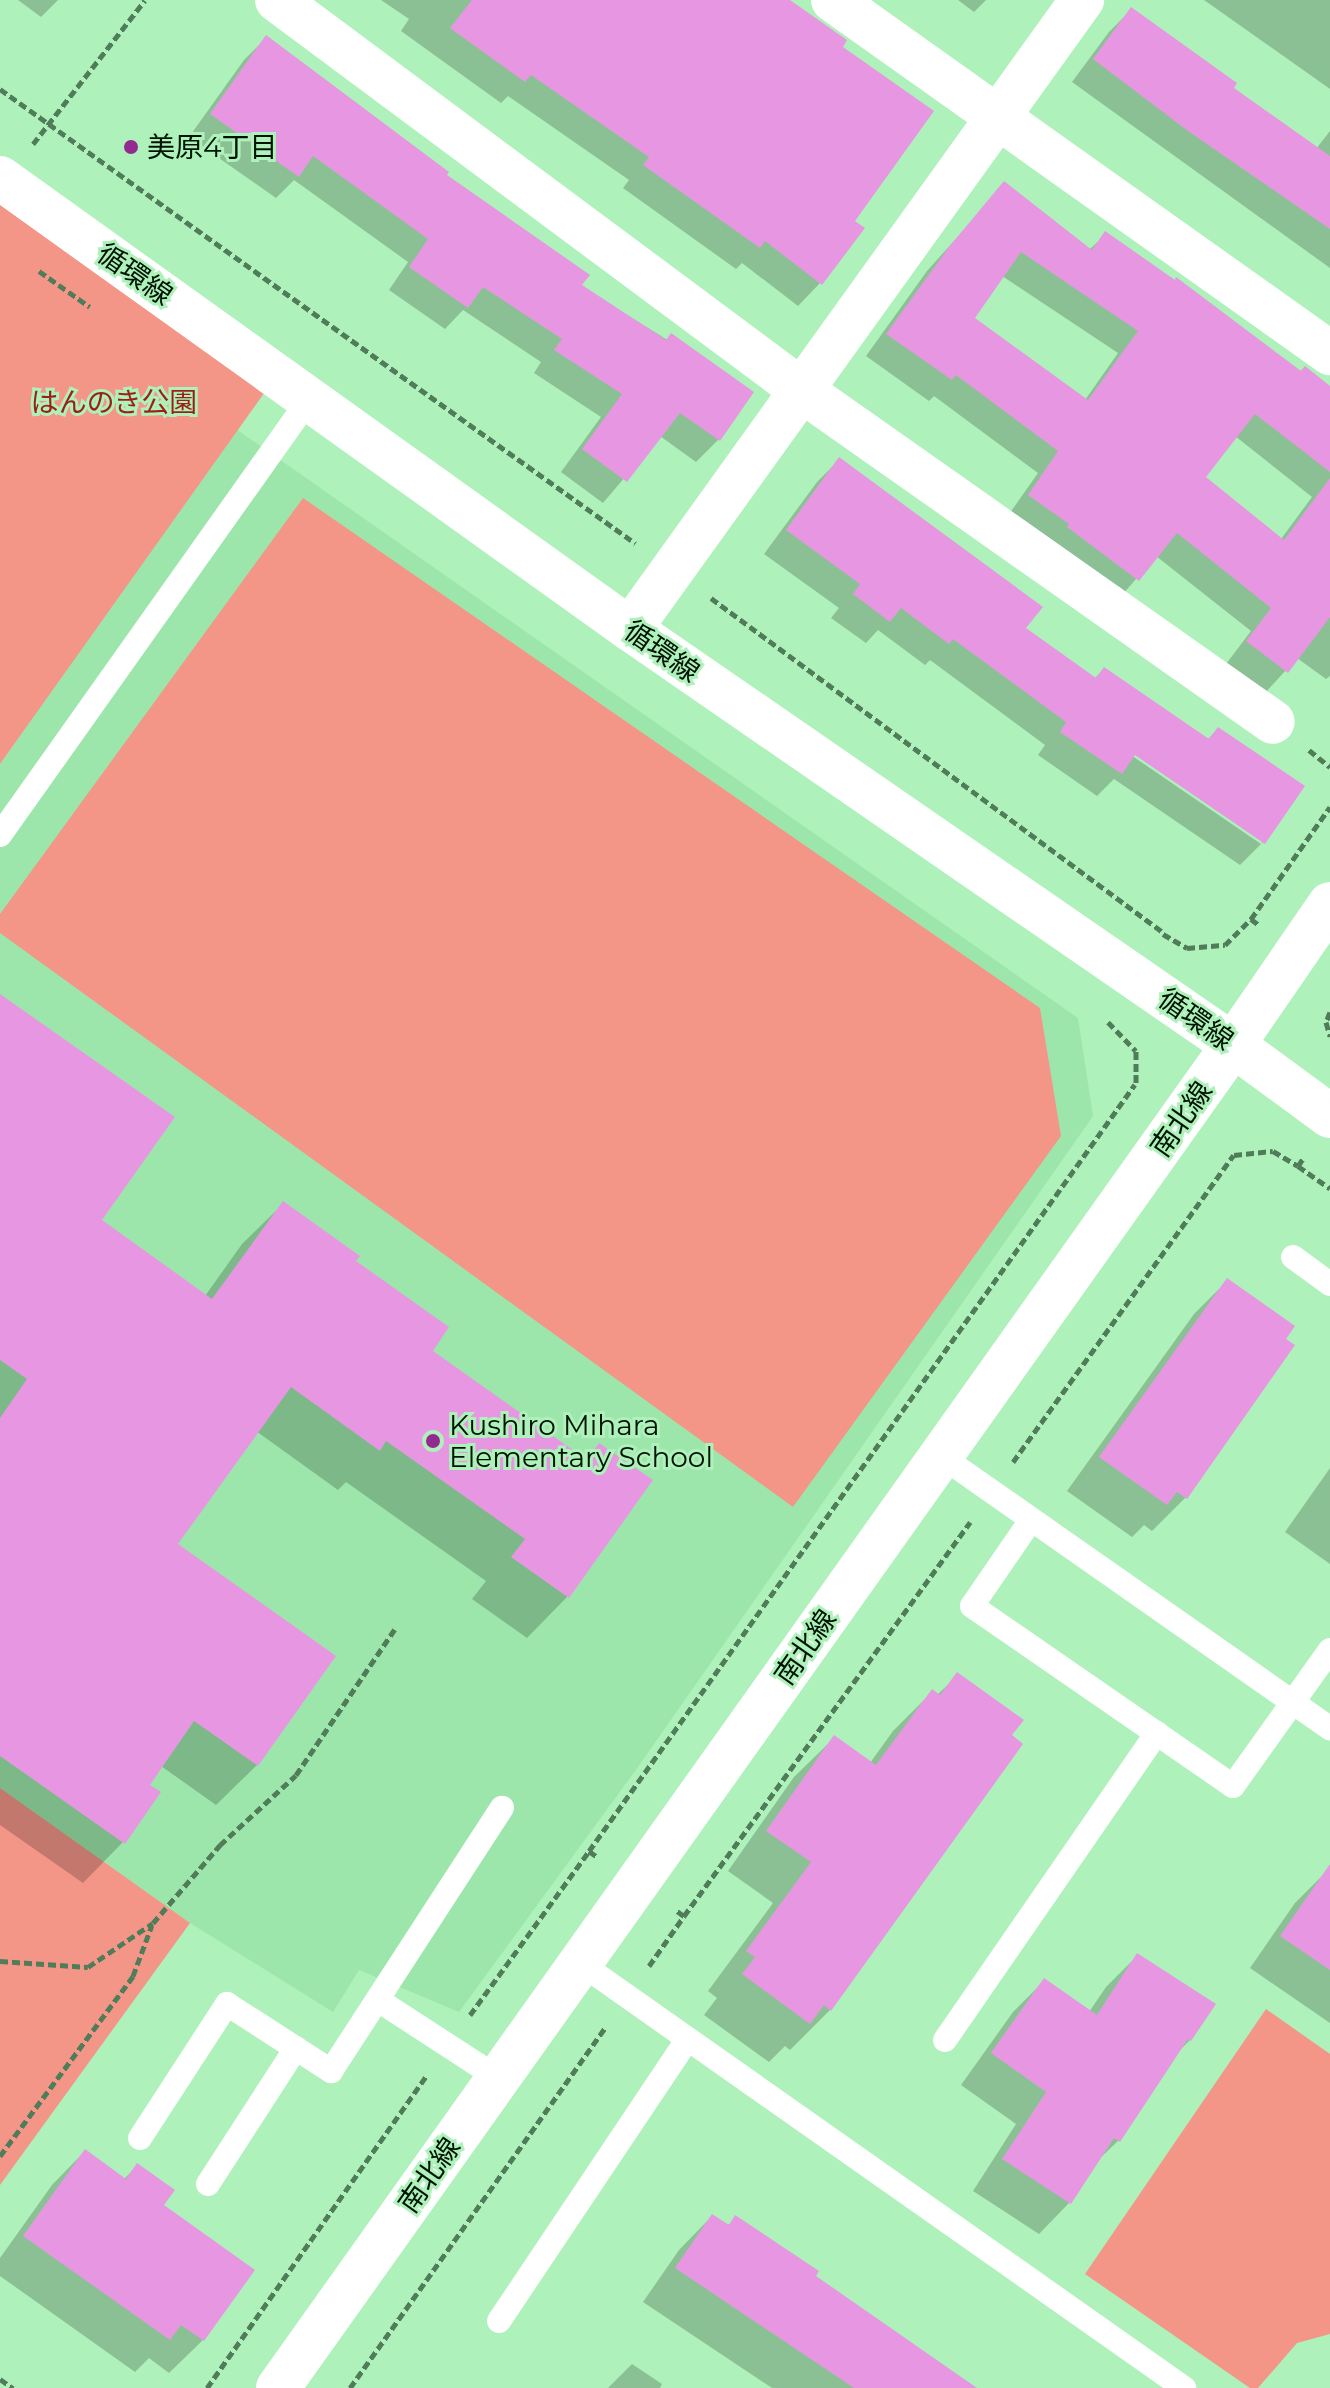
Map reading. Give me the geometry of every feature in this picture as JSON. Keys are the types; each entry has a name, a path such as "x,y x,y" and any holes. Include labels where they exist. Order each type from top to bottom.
{"street":[{"path":"277,0 804,392 1273,722"},
{"path":"833,0 1330,353"},
{"path":"630,629 804,392 995,118 1082,0"},
{"name":"循環線","path":"2,180 630,629 1233,1045 1330,1116"},
{"name":"南北線","path":"278,2388 1233,1045 1330,904"}],"lane":[{"path":"0,835 310,398"},
{"path":"1293,1257 1330,1284"},
{"path":"941,1456 1330,1728"},
{"path":"1031,1520 972,1606 1233,1786 1330,1650"},
{"path":"945,2040 1157,1733"},
{"path":"140,2138 227,2004 331,2071 502,1808"},
{"path":"580,1963 1184,2388"},
{"path":"378,2000 498,2078"},
{"path":"499,2321 688,2039"},
{"path":"208,2184 296,2048"}],"path":[{"path":"2,180 145,0"},
{"path":"0,89 673,570 1164,933"},
{"path":"1251,919 1330,807"},
{"path":"1330,1012 1326,1022 1330,1036"},
{"path":"207,2388 448,2045 1135,1084"},
{"path":"1298,1166 1330,1188"},
{"path":"0,1961 88,1967 153,1923 220,1845 296,1775 395,1629"},
{"path":"350,2388 684,1916 589,1851"},
{"path":"0,2156 133,1976 153,1923"},
{"path":"0,2379 13,2388"}],"shaded area":[{"name":"Kushiro Mihara Elementary School","path":"236,429 1078,1018 1093,1116 638,1767 459,2012 359,1970 333,2012 190,1923 0,1788 0,764"}],"green space":[{"name":"はんのき公園","path":"0,178 277,375 0,764"},
{"path":"303,498 1040,1008 1061,1136 793,1507 0,933 0,914"},
{"path":"0,1788 190,1923 0,2185"},
{"path":"1266,2009 1330,2054 1330,2334 1297,2343 1258,2388 1250,2388 1085,2274"}],"building":[{"path":"472,0 790,0 847,40 843,47 934,111 855,221 865,228 822,285 765,241 760,248 643,165 649,157 531,75 525,82 450,28"},
{"path":"1131,7 1237,83 1234,88 1330,156 1330,229 1188,131 1093,59"},
{"path":"266,35 449,172 447,175 590,275 582,285 666,340 671,333 754,392 720,441 680,413 627,482 582,449 622,394 554,350 562,339 483,287 468,308 409,267 428,239 313,156 299,177 210,114"},
{"path":"1004,181 1092,250 1105,231 1175,280 1176,277 1301,371 1305,366 1330,386 1330,472 1255,414 1206,477 1284,540 1330,478 1330,617 1288,673 1246,641 1271,608 1177,533 1139,581 1028,495 1058,451 956,375 952,380 886,334 949,247","holes":["1021,252 1138,331 1088,400 975,318"]},
{"path":"839,457 1043,607 1026,628 1096,678 1104,667 1209,739 1218,727 1305,786 1265,844 1135,755 1122,774 1060,732 1066,722 953,639 949,644 901,608 890,622 853,594 860,584 786,530"},
{"path":"0,994 175,1117 102,1220 212,1299 283,1201 360,1256 356,1261 449,1327 433,1351 587,1460 599,1443 653,1480 569,1598 511,1557 525,1539 386,1441 380,1451 291,1387 178,1544 336,1656 258,1766 194,1721 150,1785 161,1792 125,1844 0,1756 0,1418 27,1379 0,1360"},
{"path":"1227,1278 1295,1326 1286,1339 1295,1345 1187,1499 1177,1492 1167,1505 1099,1457"},
{"path":"957,1672 1024,1720 1012,1735 1023,1744 831,2011 824,2005 810,2024 742,1974 755,1957 746,1951 811,1862 766,1831 834,1735 876,1765 932,1689 940,1695"},
{"path":"1330,1864 1330,1970 1280,1936"},
{"path":"1137,1953 1216,2004 1191,2041 1188,2039 1120,2142 1114,2138 1071,2204 1002,2159 1046,2092 991,2053 1044,1978 1097,2015"},
{"path":"85,2149 126,2179 137,2163 175,2190 164,2205 255,2270 204,2341 181,2325 170,2340 23,2236"},
{"path":"712,2214 729,2225 735,2215 819,2271 816,2276 977,2388 854,2388 675,2268"}],"place":[{"name":"美原4丁目","path":"131,147"},
{"name":"Kushiro Mihara Elementary School","path":"433,1441"}]}
